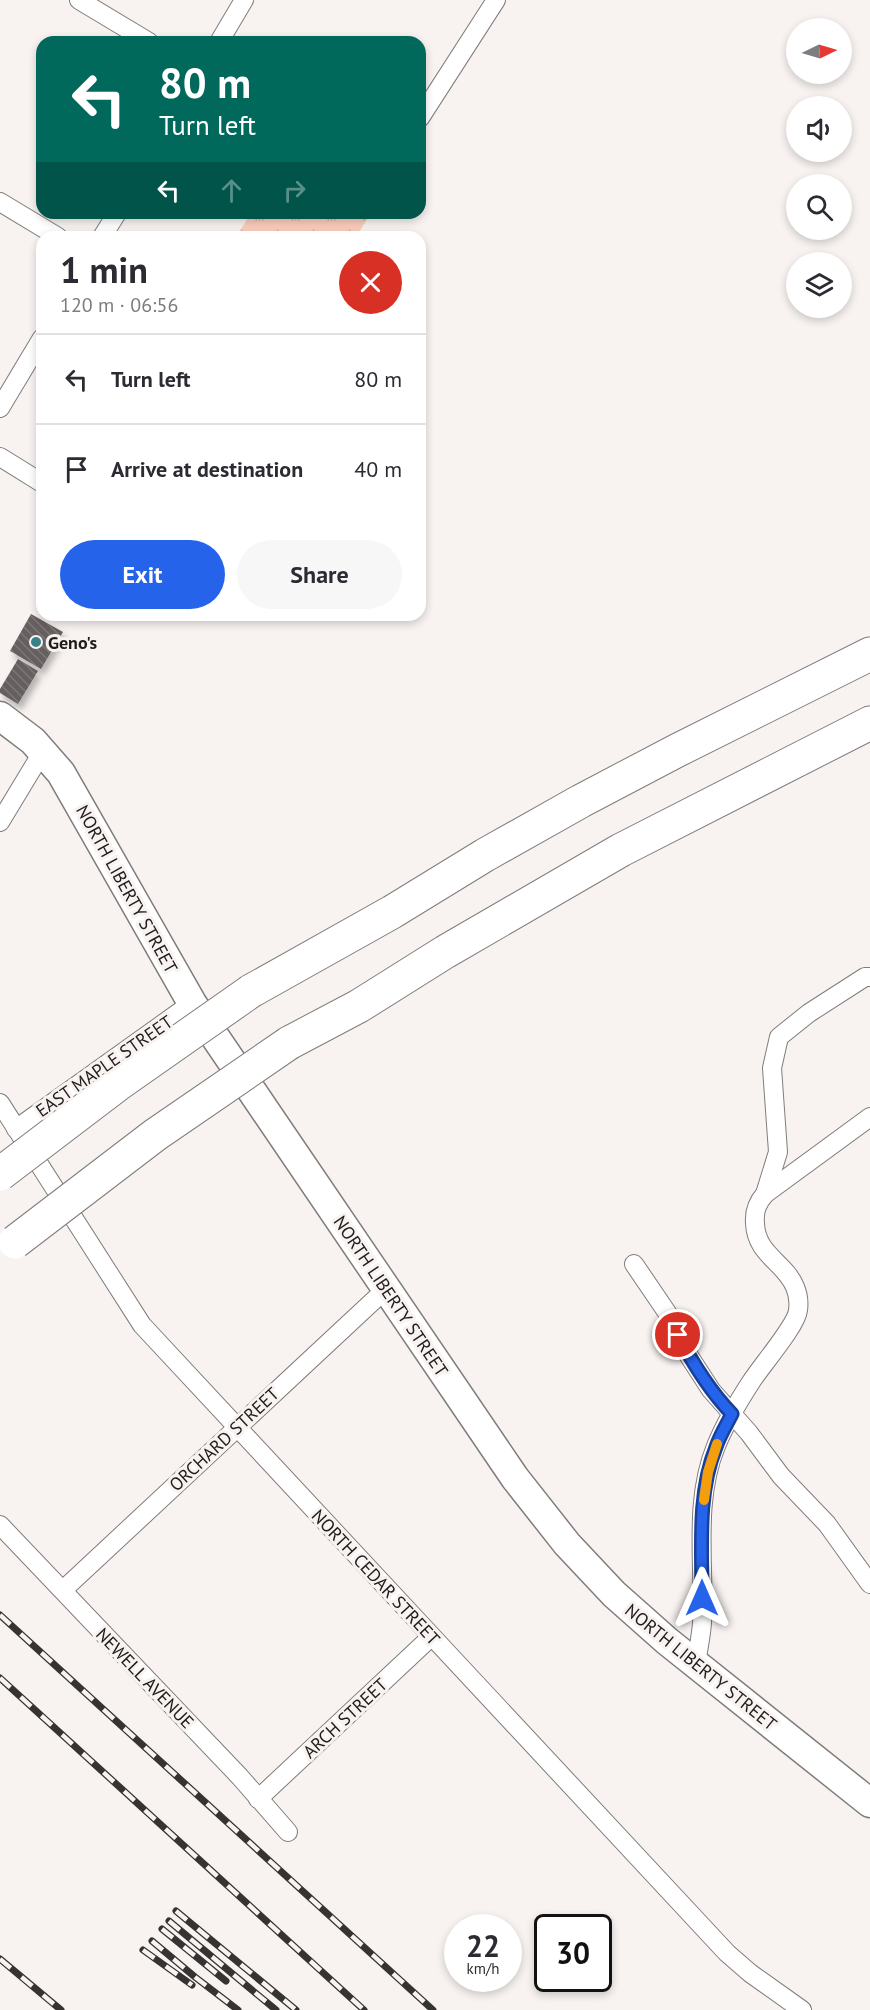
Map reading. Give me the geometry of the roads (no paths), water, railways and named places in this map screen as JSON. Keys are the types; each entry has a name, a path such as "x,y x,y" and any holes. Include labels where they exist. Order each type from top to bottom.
{"highway":[{"path":"0,1174 117,1085 251,991 392,912 581,801 870,654"},
{"path":"8,1248 155,1135 289,1043 359,1006 474,934 621,850 870,723"}],"main road":[{"name":"NORTH LIBERTY STREET","path":"0,716 23,732 43,751 69,785 192,1004 516,1478 560,1536 614,1594 696,1664 870,1803"}],"street":[{"path":"79,0 139,36"},
{"path":"223,36 244,0"},
{"path":"426,109 495,0"},
{"path":"0,202 48,231"},
{"path":"0,408 36,348"},
{"path":"0,457 36,479"},
{"path":"0,822 43,751"},
{"path":"765,1194 778,1152 772,1068 779,1037 809,1013 870,976"},
{"name":"EAST MAPLE STREET","path":"16,1129 192,1004"},
{"name":"NORTH CEDAR STREET","path":"0,1102 142,1325 727,1953 750,1973 802,2010"},
{"path":"696,1664 702,1622 704,1500 708,1472 716,1446 732,1414 797,1316 798,1297 795,1287 759,1242 754,1215 758,1203 765,1194 870,1117"},
{"path":"634,1264 668,1314 689,1356 711,1390 782,1476 827,1524 870,1584"},
{"name":"ORCHARD STREET","path":"63,1590 386,1289"},
{"name":"NEWELL AVENUE","path":"0,1525 288,1832"},
{"name":"ARCH STREET","path":"258,1799 431,1636"}],"railway":[{"path":"0,1615 433,2010"},
{"path":"0,1678 364,2010"},
{"path":"176,1911 296,2010"},
{"path":"169,1921 276,2010"},
{"path":"162,1929 226,1981"},
{"path":"152,1941 238,2010"},
{"path":"143,1950 192,1985"},
{"path":"0,1959 61,2010"}],"place":[{"name":"Geno's","path":"36,642"}]}
